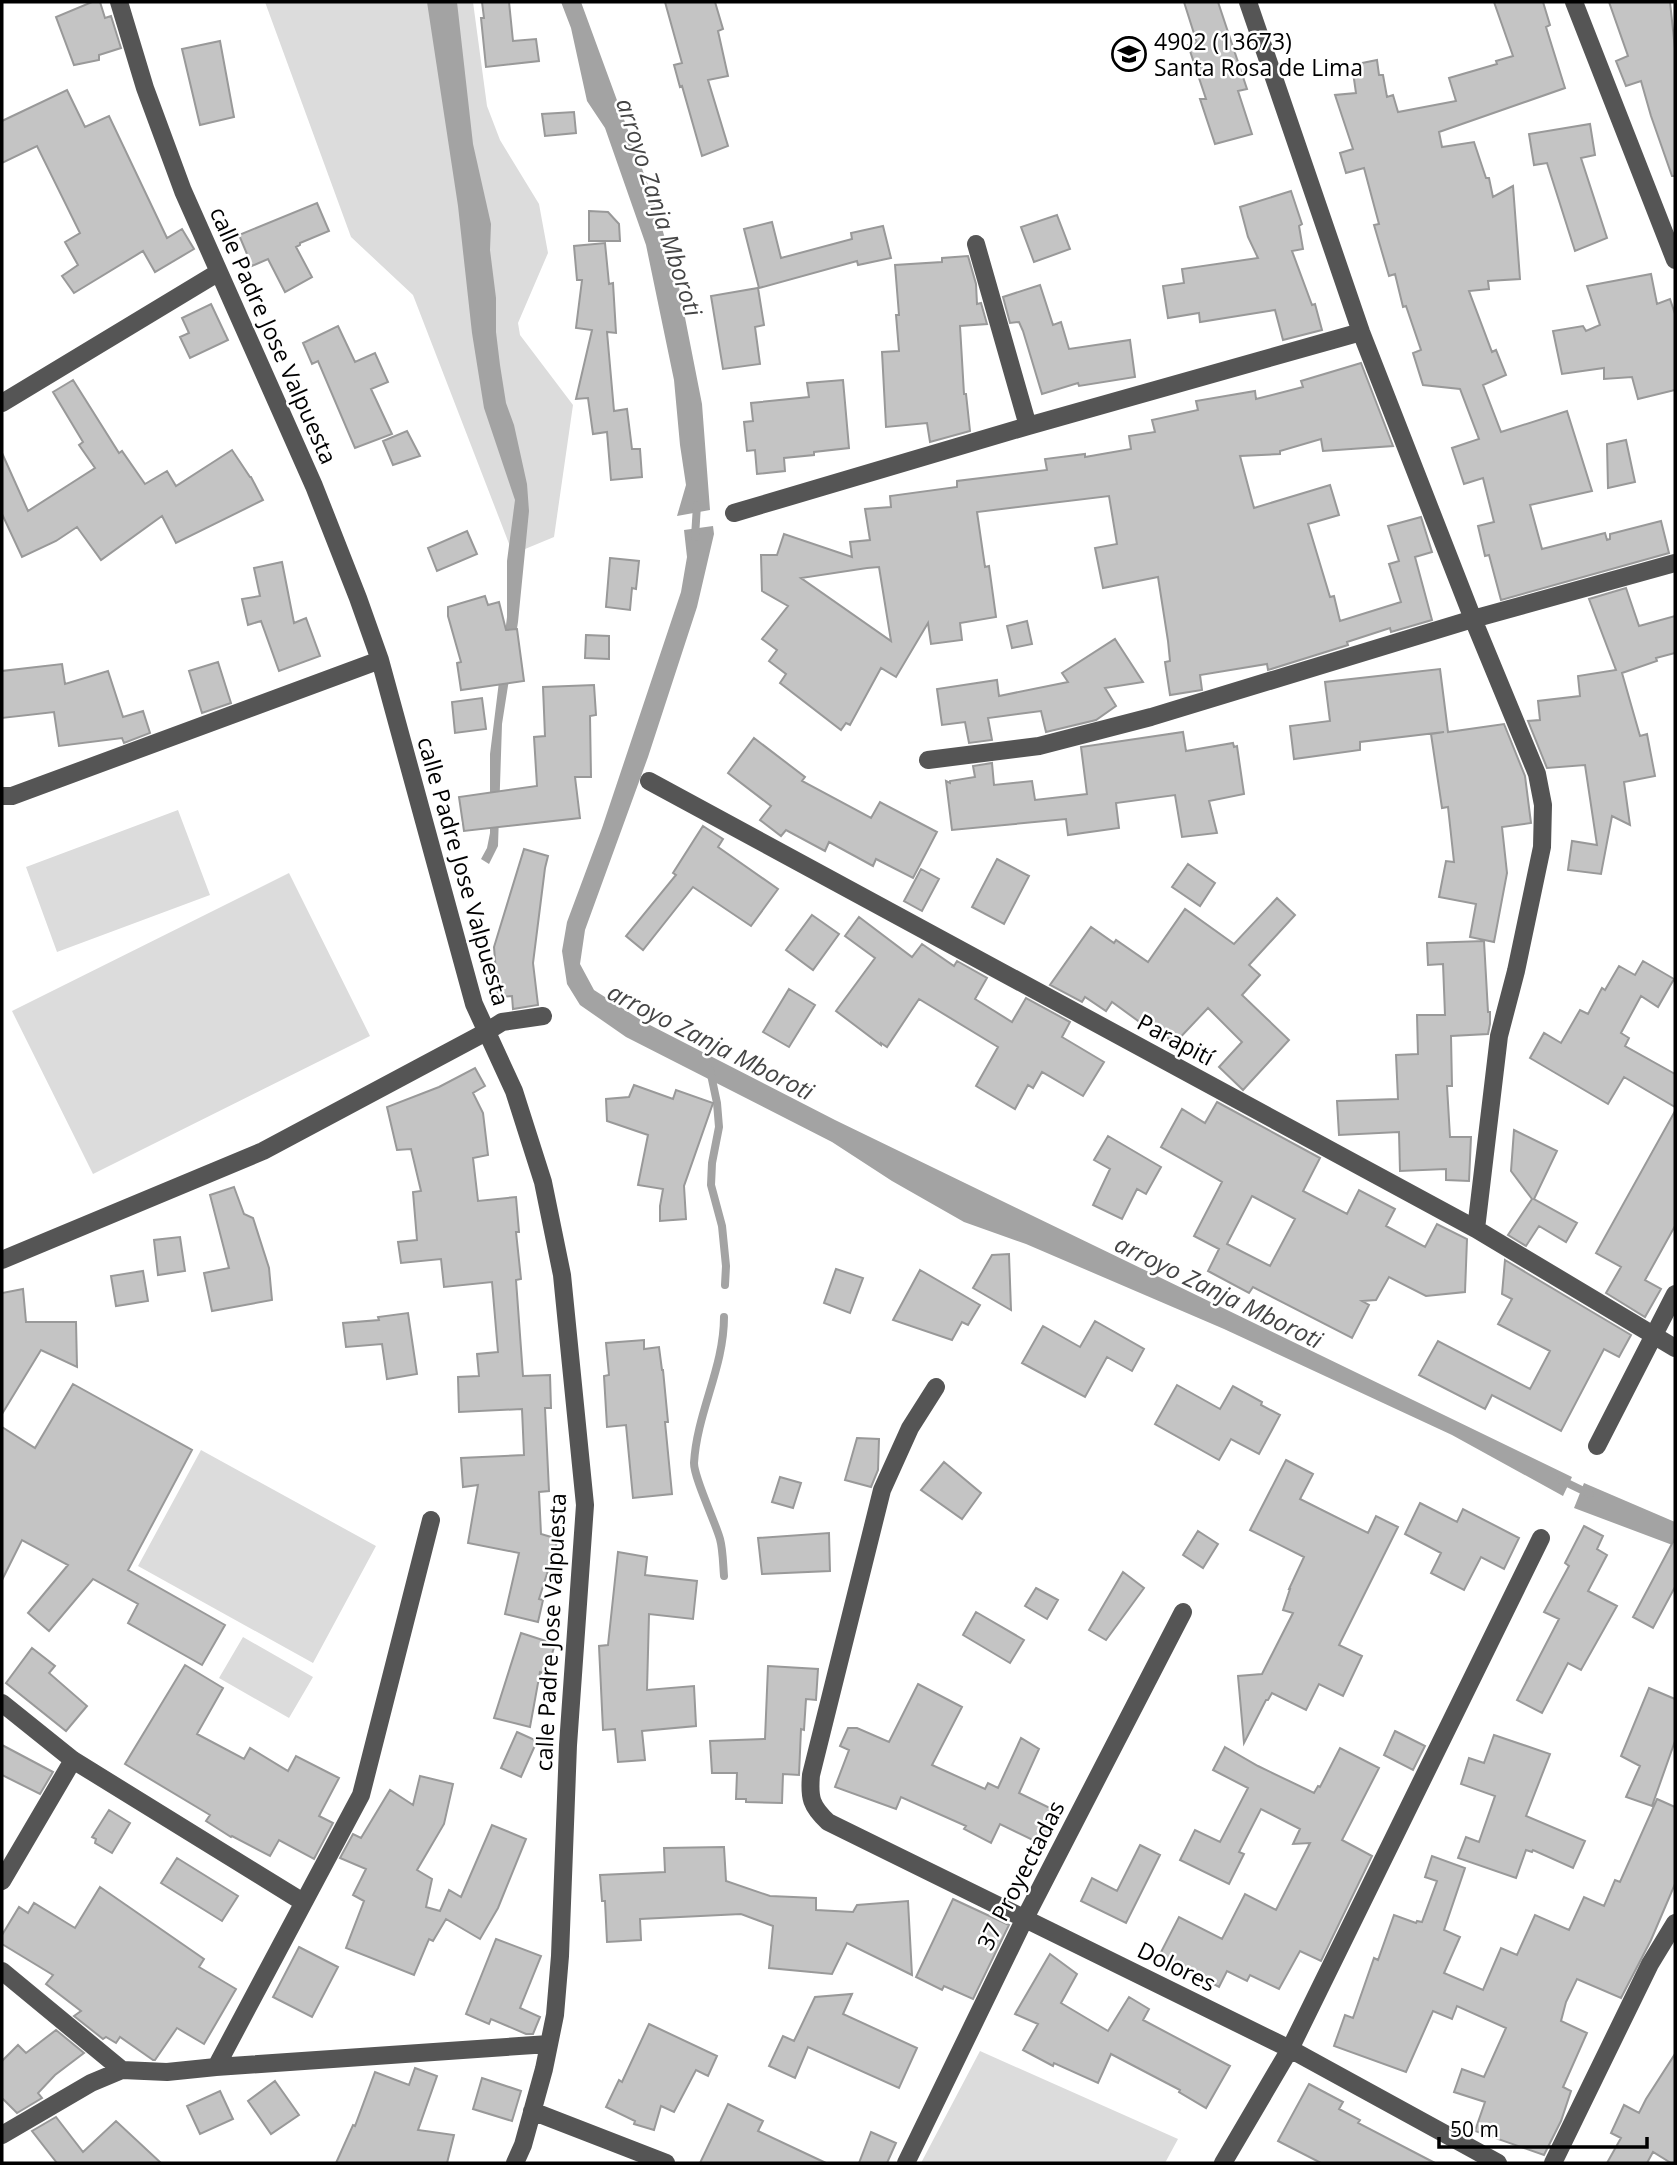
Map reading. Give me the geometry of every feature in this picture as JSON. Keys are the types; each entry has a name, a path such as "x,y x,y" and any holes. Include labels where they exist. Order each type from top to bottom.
{"street":[{"name":"calle Padre Jose Valpuesta","path":"119,2 145,88 183,191 314,486 380,660 474,1004 514,1091 544,1182 562,1275 585,1505 568,1745 560,1956 555,2015 544,2069 515,2163"},
{"path":"1248,2 1361,332 1536,774 1544,805 1542,847 1516,971 1499,1036 1476,1229"},
{"path":"1574,2 1675,260"},
{"path":"976,244 1028,426"},
{"path":"2,402 219,272"},
{"path":"734,513 1361,332"},
{"path":"928,760 1039,746 1151,717 1473,619 1675,563"},
{"path":"2,797 12,796 380,660"},
{"name":"Parapití","path":"649,781 1476,1229 1675,1348"},
{"path":"2,1260 263,1151 502,1022 543,1016"},
{"path":"1597,1446 1675,1294"},
{"name":"Dolores","path":"936,1387 910,1428 882,1490 811,1775 810,1799 818,1813 828,1822 1290,2049 1498,2163"},
{"path":"216,2067 361,1795 431,1520"},
{"path":"1223,2163 1290,2049 1541,1538"},
{"name":"37 Proyectadas","path":"905,2163 1025,1918 1183,1612"},
{"path":"2,1703 73,1760 303,1902"},
{"path":"2,1881 73,1760"},
{"path":"1553,2163 1650,1964 1675,1923"},
{"path":"2,1971 122,2070"},
{"path":"2,2135 91,2083 122,2070 167,2072 549,2044"},
{"path":"532,2111 666,2163"}],"shaded area":[{"path":"265,2 473,2 487,106 500,140 539,204 548,253 518,323 520,335 573,405 554,537 513,554 413,295 351,237"},
{"path":"427,2 457,2 473,144 491,224 490,250 500,365 506,403 514,425 527,484 529,511 518,622 502,724 498,846 489,864 481,859 490,833 490,754 507,617 507,561 515,500 484,408 472,333 458,206"},
{"path":"561,2 581,2 655,204 679,287 702,404 710,510 677,516 686,485 674,380 646,245 605,128 587,101 571,28"},
{"path":"713,526 714,534 697,607 648,757 585,930 580,964 594,990 644,1022 835,1120 1572,1477 1563,1496 1452,1435 1224,1329 1026,1244 964,1222 892,1181 832,1142 626,1037 580,1005 567,984 562,951 567,922 602,828 681,592 687,557 684,530"},
{"path":"178,810 210,895 57,952 26,867"},
{"path":"289,873 370,1036 93,1174 12,1011"},
{"path":"201,1450 376,1546 313,1663 138,1566"},
{"path":"1584,1483 1675,1522 1675,1546 1574,1508"},
{"path":"243,1637 313,1677 289,1718 219,1678"},
{"path":"980,2051 1178,2139 1165,2163 921,2163"}],"building":[{"path":"92,2 100,2 105,18 111,16 121,48 99,55 99,60 74,65 56,17"},
{"path":"482,2 509,2 513,41 536,39 539,61 486,67"},
{"path":"665,2 715,2 723,29 718,31 728,76 708,80 728,146 702,156 674,65 682,63"},
{"path":"1184,2 1218,2 1247,89 1238,91 1252,134 1215,144 1200,99 1206,99 1188,45 1197,43"},
{"path":"1494,2 1543,2 1550,25 1546,27 1565,88 1439,132 1442,147 1474,142 1486,178 1489,178 1493,197 1513,186 1520,279 1488,281 1489,289 1469,291 1492,352 1496,350 1506,375 1483,385 1501,432 1567,411 1592,491 1530,505 1542,549 1605,533 1607,540 1610,539 1610,534 1661,521 1669,553 1501,600 1489,555 1485,556 1478,526 1494,522 1483,478 1464,484 1452,448 1479,439 1460,389 1423,385 1413,353 1421,350 1406,306 1403,307 1395,274 1389,276 1374,225 1379,224 1364,168 1346,173 1340,153 1353,149 1335,95 1356,93 1352,65 1377,60 1387,97 1393,95 1398,112 1456,101 1449,78 1497,64 1496,61 1513,56"},
{"path":"1609,2 1670,2 1675,49 1675,176 1672,176 1641,81 1626,86 1616,61 1628,56"},
{"path":"220,41 234,117 200,125 182,49"},
{"path":"67,90 85,127 109,116 167,238 182,229 194,249 155,272 143,251 74,293 62,276 78,265 65,242 80,233 37,146 2,163 2,121"},
{"path":"574,112 576,133 545,136 542,114"},
{"path":"1590,124 1595,155 1581,158 1607,238 1575,251 1547,163 1534,165 1529,134"},
{"path":"1291,191 1302,224 1299,226 1303,249 1292,251 1312,305 1315,304 1322,330 1283,340 1275,310 1200,322 1199,313 1168,318 1163,286 1184,283 1182,269 1258,258 1248,237 1240,207"},
{"path":"317,203 329,231 296,247 312,277 285,292 268,259 252,266 239,235"},
{"path":"589,211 608,212 619,224 620,241 589,241"},
{"path":"1057,215 1070,249 1034,262 1021,227"},
{"path":"772,222 781,258 852,239 851,233 883,226 891,258 858,265 857,261 759,288 744,229"},
{"path":"605,243 609,284 613,283 616,333 607,332 614,411 627,409 632,449 640,449 642,477 611,480 607,432 593,434 588,398 576,399 592,330 576,328 582,280 577,280 574,246"},
{"path":"968,256 976,284 977,304 981,303 987,324 960,326 964,394 970,431 930,442 927,423 886,427 882,352 899,351 895,265 942,262 942,258"},
{"path":"1651,274 1657,304 1670,299 1675,314 1675,390 1638,399 1632,377 1604,379 1604,368 1562,374 1553,331 1583,326 1586,331 1600,325 1587,286"},
{"path":"1040,285 1053,325 1061,322 1069,349 1130,340 1135,377 1079,386 1078,383 1042,394 1023,331 1019,322 1010,323 1003,297"},
{"path":"758,288 764,325 755,327 760,364 723,369 711,296"},
{"path":"211,304 228,340 190,358 180,337 189,333 182,318"},
{"path":"338,326 355,362 375,353 388,382 371,389 392,434 355,448 318,361 312,364 303,343"},
{"path":"1361,363 1393,446 1323,451 1321,439 1280,451 1280,454 1240,456 1254,508 1330,485 1339,515 1308,524 1330,597 1334,596 1340,621 1401,602 1389,564 1399,561 1388,526 1421,517 1432,552 1415,557 1432,620 1391,632 1390,628 1347,642 1348,645 1268,670 1267,664 1200,675 1202,690 1170,695 1165,662 1170,661 1168,641 1158,577 1103,588 1095,548 1117,544 1109,496 977,512 985,567 989,566 996,617 960,623 962,640 931,644 928,623 896,677 881,668 850,725 846,723 841,730 780,683 786,674 769,661 777,650 762,639 788,606 762,591 761,555 777,555 784,534 852,557 850,542 870,540 865,509 891,507 890,496 957,487 957,481 1047,470 1045,459 1085,454 1085,457 1131,449 1129,436 1155,432 1152,420 1198,410 1196,401 1255,391 1256,399 1303,387 1301,381","holes":["879,567 891,641 801,578"]},
{"path":"73,380 119,453 122,451 145,484 167,471 176,486 232,450 263,500 176,543 162,516 101,560 77,527 56,541 22,557 2,514 2,453 28,511 95,468 79,445 83,442 53,392"},
{"path":"843,380 849,448 784,458 785,471 757,474 755,450 747,451 744,422 753,421 751,403 809,397 807,383"},
{"path":"407,431 420,456 393,465 383,441"},
{"path":"1626,440 1635,482 1608,488 1607,444"},
{"path":"467,531 477,554 437,571 428,548"},
{"path":"610,558 639,561 636,589 632,588 630,610 606,607"},
{"path":"282,562 294,623 306,618 320,656 279,671 261,621 248,625 242,599 260,596 254,568"},
{"path":"1626,588 1639,626 1675,616 1675,653 1622,673 1640,736 1647,734 1655,776 1624,782 1630,825 1612,816 1601,874 1568,870 1572,841 1597,845 1585,765 1547,768 1528,721 1540,720 1538,701 1580,696 1578,676 1616,670 1589,599"},
{"path":"485,596 488,605 499,602 506,630 517,629 524,681 461,690 457,663 461,662 448,607"},
{"path":"1027,621 1032,644 1012,648 1007,626"},
{"path":"586,635 609,636 609,659 585,658"},
{"path":"1115,639 1143,682 1105,688 1116,706 1096,720 1046,732 1041,711 988,718 992,740 969,743 965,722 942,725 937,689 997,680 999,696 1068,682 1062,673"},
{"path":"218,662 231,703 202,713 189,671"},
{"path":"62,664 65,684 108,671 123,717 143,711 150,733 124,743 122,738 59,746 54,712 2,718 2,671"},
{"path":"1440,669 1448,732 1504,724 1525,776 1531,823 1502,827 1507,873 1494,942 1470,937 1476,904 1439,897 1446,861 1454,862 1448,807 1442,808 1431,734 1444,732 1360,742 1360,750 1294,759 1290,726 1330,721 1325,682"},
{"path":"594,685 596,715 590,716 591,777 575,777 580,818 464,831 459,797 537,786 534,737 545,736 543,687"},
{"path":"482,698 486,729 455,733 452,702"},
{"path":"1183,732 1186,751 1233,743 1234,747 1237,746 1244,794 1209,801 1217,833 1182,837 1175,795 1116,803 1119,828 1068,835 1066,819 952,830 946,781 950,783 975,777 973,766 992,763 994,785 1032,781 1035,800 1087,794 1081,747"},
{"path":"754,738 805,777 802,781 871,818 880,802 937,832 913,878 876,859 873,866 829,842 825,851 786,830 781,836 760,820 771,806 728,773"},
{"path":"703,826 723,839 718,847 778,889 751,926 693,887 643,950 626,936 676,875 673,873"},
{"path":"524,849 548,856 533,963 538,1005 513,1009 512,996 498,997 494,947"},
{"path":"997,859 1029,876 1004,924 972,907"},
{"path":"1188,864 1215,883 1200,906 1172,887"},
{"path":"921,869 939,879 922,911 904,901"},
{"path":"1277,898 1295,915 1249,965 1260,975 1242,995 1289,1040 1243,1090 1219,1067 1242,1042 1208,1008 1174,1044 1145,1017 1141,1023 1112,1002 1106,1011 1085,997 1082,1002 1050,985 1091,927 1148,962 1185,909 1234,944"},
{"path":"812,915 839,934 813,970 786,950"},
{"path":"859,917 912,957 922,944 954,966 957,961 987,978 975,999 1012,1022 1026,998 1070,1022 1062,1037 1104,1062 1083,1096 1042,1072 1033,1088 1028,1085 1015,1109 976,1086 998,1047 919,999 887,1047 836,1011 875,958 845,936"},
{"path":"1484,941 1490,1012 1488,1034 1451,1036 1452,1086 1447,1086 1450,1137 1471,1137 1469,1181 1446,1180 1446,1169 1400,1171 1399,1132 1339,1135 1337,1101 1398,1099 1396,1055 1418,1054 1417,1015 1445,1015 1443,964 1428,965 1427,943"},
{"path":"1643,961 1674,979 1658,1007 1641,996 1621,1033 1629,1038 1625,1046 1675,1074 1675,1107 1624,1077 1608,1104 1530,1058 1544,1033 1561,1043 1580,1010 1588,1014 1602,988 1605,990 1619,966 1635,975"},
{"path":"789,989 815,1005 789,1047 763,1032"},
{"path":"475,1068 485,1086 473,1093 483,1113 488,1155 473,1158 478,1201 516,1197 519,1232 516,1232 521,1279 516,1280 523,1376 550,1375 551,1408 545,1408 549,1491 539,1492 541,1534 558,1539 539,1599 543,1600 538,1622 505,1614 519,1553 468,1543 478,1485 463,1487 461,1458 524,1455 522,1409 459,1412 458,1377 479,1376 477,1354 498,1352 492,1282 444,1287 441,1259 401,1263 398,1242 417,1240 413,1192 421,1191 411,1149 397,1150 387,1107 439,1087"},
{"path":"634,1085 673,1099 676,1090 713,1103 684,1186 686,1219 660,1221 663,1189 638,1185 648,1135 607,1121 606,1099 629,1097"},
{"path":"1217,1102 1320,1158 1303,1191 1347,1214 1359,1190 1395,1209 1386,1226 1425,1247 1437,1224 1467,1239 1465,1292 1426,1296 1389,1277 1376,1300 1362,1301 1369,1305 1352,1338 1253,1287 1249,1293 1208,1271 1219,1249 1194,1236 1222,1182 1161,1147 1182,1109 1205,1123","holes":["1252,1196 1295,1219 1270,1266 1227,1244"]},
{"path":"1675,1111 1675,1226 1645,1280 1661,1289 1645,1317 1606,1293 1621,1267 1596,1253"},
{"path":"1514,1130 1557,1151 1534,1199 1577,1223 1566,1242 1539,1226 1526,1246 1508,1235 1532,1199 1511,1171"},
{"path":"1108,1136 1161,1167 1146,1194 1137,1189 1122,1219 1093,1205 1110,1169 1094,1160"},
{"path":"234,1187 244,1214 253,1218 269,1268 272,1300 212,1311 204,1273 229,1268 210,1195"},
{"path":"180,1237 185,1271 158,1275 154,1240"},
{"path":"1009,1254 1011,1310 973,1288 992,1255"},
{"path":"1505,1260 1631,1335 1619,1357 1604,1349 1561,1431 1492,1395 1485,1409 1419,1375 1438,1341 1530,1389 1550,1351 1498,1324 1512,1299 1502,1294"},
{"path":"836,1269 863,1278 850,1313 824,1303"},
{"path":"920,1270 980,1305 968,1325 962,1322 952,1340 893,1320"},
{"path":"143,1271 148,1301 116,1306 111,1276"},
{"path":"23,1289 26,1322 76,1322 77,1367 41,1350 2,1414 2,1293"},
{"path":"408,1313 417,1374 387,1379 382,1344 346,1347 343,1323 379,1320 378,1317"},
{"path":"1095,1321 1144,1349 1132,1371 1107,1357 1085,1397 1022,1363 1043,1326 1080,1347"},
{"path":"644,1340 644,1349 659,1347 668,1422 665,1422 672,1494 633,1498 626,1425 607,1427 604,1376 609,1375 606,1343"},
{"path":"73,1384 192,1450 128,1570 225,1625 202,1665 128,1623 138,1604 93,1579 49,1631 28,1613 68,1565 22,1540 2,1580 2,1427 35,1448"},
{"path":"1177,1385 1220,1409 1233,1386 1280,1415 1259,1454 1231,1439 1219,1460 1155,1424"},
{"path":"857,1438 879,1439 878,1470 871,1487 845,1480"},
{"path":"1286,1460 1313,1474 1300,1499 1368,1533 1376,1516 1398,1527 1339,1645 1362,1656 1343,1696 1319,1684 1306,1710 1272,1693 1244,1743 1238,1676 1262,1674 1293,1613 1283,1610 1289,1589 1304,1557 1250,1530"},
{"path":"944,1462 981,1493 962,1519 921,1490"},
{"path":"780,1477 801,1483 793,1508 772,1502"},
{"path":"1420,1503 1457,1522 1463,1509 1519,1538 1504,1569 1481,1557 1464,1590 1431,1573 1441,1553 1405,1534"},
{"path":"1584,1526 1603,1536 1597,1549 1607,1555 1588,1591 1617,1606 1581,1670 1568,1663 1542,1713 1517,1700 1559,1619 1544,1612 1569,1566 1565,1563"},
{"path":"1198,1531 1218,1544 1203,1568 1183,1555"},
{"path":"829,1533 830,1571 762,1574 758,1538"},
{"path":"1675,1538 1675,1587 1653,1628 1633,1617"},
{"path":"618,1552 647,1557 645,1575 697,1581 693,1619 649,1614 647,1690 694,1686 696,1726 642,1731 645,1760 618,1762 615,1729 603,1730 599,1646 608,1645"},
{"path":"1123,1572 1144,1588 1106,1640 1089,1630"},
{"path":"1036,1588 1058,1600 1047,1619 1025,1606"},
{"path":"976,1612 1024,1640 1010,1663 963,1635"},
{"path":"521,1633 555,1644 546,1674 540,1672 530,1727 494,1718"},
{"path":"32,1648 55,1666 49,1673 87,1706 66,1731 6,1683"},
{"path":"185,1665 223,1688 197,1734 244,1759 250,1748 288,1771 296,1756 339,1778 319,1816 333,1823 314,1859 279,1840 270,1856 231,1837 206,1821 210,1815 125,1764"},
{"path":"768,1666 818,1669 816,1700 806,1699 804,1730 801,1729 799,1775 783,1774 782,1803 746,1802 746,1799 736,1799 737,1773 712,1773 710,1741 765,1739"},
{"path":"918,1684 962,1707 932,1765 985,1789 988,1783 998,1788 1021,1738 1039,1749 1019,1793 1058,1812 1043,1845 1000,1824 991,1843 964,1829 966,1826 901,1797 896,1809 835,1787 849,1750 840,1746 848,1728 857,1728 889,1742"},
{"path":"1649,1688 1675,1699 1675,1741 1652,1806 1626,1797 1640,1766 1621,1756"},
{"path":"1395,1731 1425,1746 1413,1770 1384,1755"},
{"path":"517,1732 537,1741 521,1777 501,1768"},
{"path":"1494,1735 1550,1754 1526,1816 1585,1841 1573,1868 1533,1850 1526,1850 1516,1878 1458,1858 1466,1837 1479,1842 1495,1796 1461,1784 1469,1758 1484,1763"},
{"path":"2,1745 53,1772 40,1794 2,1775"},
{"path":"1225,1747 1314,1793 1318,1786 1320,1787 1340,1748 1379,1768 1342,1840 1372,1856 1321,1961 1300,1951 1279,1989 1250,1975 1247,1981 1227,1971 1219,1987 1159,1956 1179,1917 1222,1939 1245,1894 1276,1910 1310,1843 1293,1844 1300,1829 1261,1809 1239,1852 1244,1854 1229,1884 1180,1860 1195,1830 1220,1842 1248,1788 1213,1770"},
{"path":"420,1776 453,1784 444,1824 417,1870 432,1879 426,1907 440,1911 449,1890 461,1897 492,1825 526,1839 498,1908 480,1939 446,1919 433,1941 429,1939 414,1975 346,1948 364,1901 353,1895 366,1869 340,1858 353,1834 361,1838 390,1790 413,1805"},
{"path":"1657,1799 1675,1807 1675,1884 1651,1940 1621,1998 1577,1979 1561,2021 1587,2033 1563,2087 1571,2091 1561,2121 1544,2155 1475,2131 1485,2102 1454,2092 1462,2069 1484,2077 1506,2028 1457,2006 1452,2019 1433,2011 1406,2072 1334,2046 1345,2015 1353,2018 1374,1958 1378,1960 1394,1915 1416,1923 1422,1922 1437,1881 1425,1877 1432,1856 1465,1868 1444,1930 1460,1937 1444,1973 1483,1990 1501,1948 1517,1955 1535,1915 1569,1930 1584,1897 1604,1906 1615,1880 1620,1882"},
{"path":"109,1810 130,1823 112,1853 95,1843 96,1839 92,1837"},
{"path":"1140,1845 1160,1855 1126,1923 1081,1901 1092,1878 1117,1891"},
{"path":"724,1847 726,1881 770,1896 816,1898 816,1910 853,1912 857,1905 908,1901 912,1975 847,1943 832,1974 769,1968 773,1926 741,1914 640,1919 641,1940 607,1942 605,1901 602,1901 600,1875 665,1872 664,1848"},
{"path":"177,1858 238,1896 222,1921 161,1883"},
{"path":"100,1887 204,1959 199,1967 236,1989 204,2044 177,2028 153,2060 120,2037 116,2043 106,2037 103,2039 74,2016 81,2011 46,1984 53,1975 2,1944 2,1935 19,1907 28,1913 34,1903 75,1928"},
{"path":"953,1899 1009,1925 973,1999 944,1986 942,1990 916,1977"},
{"path":"496,1939 541,1956 520,2008 540,2017 533,2034 526,2034 491,2019 489,2024 466,2014"},
{"path":"299,1947 338,1967 312,2017 273,1997"},
{"path":"1050,1954 1077,1974 1061,2003 1108,2031 1129,1997 1149,2009 1143,2020 1230,2066 1206,2108 1179,2092 1180,2090 1111,2054 1098,2083 1054,2063 1053,2066 1023,2050 1038,2024 1015,2014"},
{"path":"852,1994 843,2014 917,2048 899,2088 808,2047 795,2078 769,2066 783,2036 794,2041 815,1997"},
{"path":"649,2024 717,2056 708,2076 696,2070 674,2112 661,2106 654,2130 634,2124 635,2121 606,2107 619,2080 622,2082"},
{"path":"56,2030 84,2053 55,2075 38,2093 42,2098 17,2113 2,2098 2,2061 18,2045 26,2053"},
{"path":"1675,2054 1675,2163 1653,2152 1647,2163 1607,2163 1621,2138 1611,2133 1624,2105 1639,2113"},
{"path":"415,2068 437,2076 418,2130 454,2135 447,2163 336,2163 353,2125 355,2126 375,2072 409,2085"},
{"path":"482,2078 521,2091 512,2121 473,2109"},
{"path":"275,2081 299,2115 271,2134 248,2101"},
{"path":"1309,2084 1343,2102 1339,2109 1360,2120 1358,2123 1435,2163 1321,2163 1278,2141"},
{"path":"220,2091 233,2119 200,2134 187,2106"},
{"path":"728,2104 763,2121 758,2131 826,2163 700,2163"},
{"path":"56,2117 83,2152 116,2121 161,2163 57,2163 32,2131"},
{"path":"871,2132 896,2143 887,2163 859,2163"}],"waterway":[{"name":"arroyo Zanja Mboroti","path":"695,537 697,505"},
{"path":"710,1070 719,1127 711,1185 722,1226 725,1285"},
{"path":"724,1317 720,1354 700,1426 694,1463 697,1479 720,1539 724,1576"},
{"name":"arroyo Zanja Mboroti","path":"1561,1480 1590,1494"}],"place":[{"name":"4902 (13673) Santa Rosa de Lima","path":"1129,54"}]}
